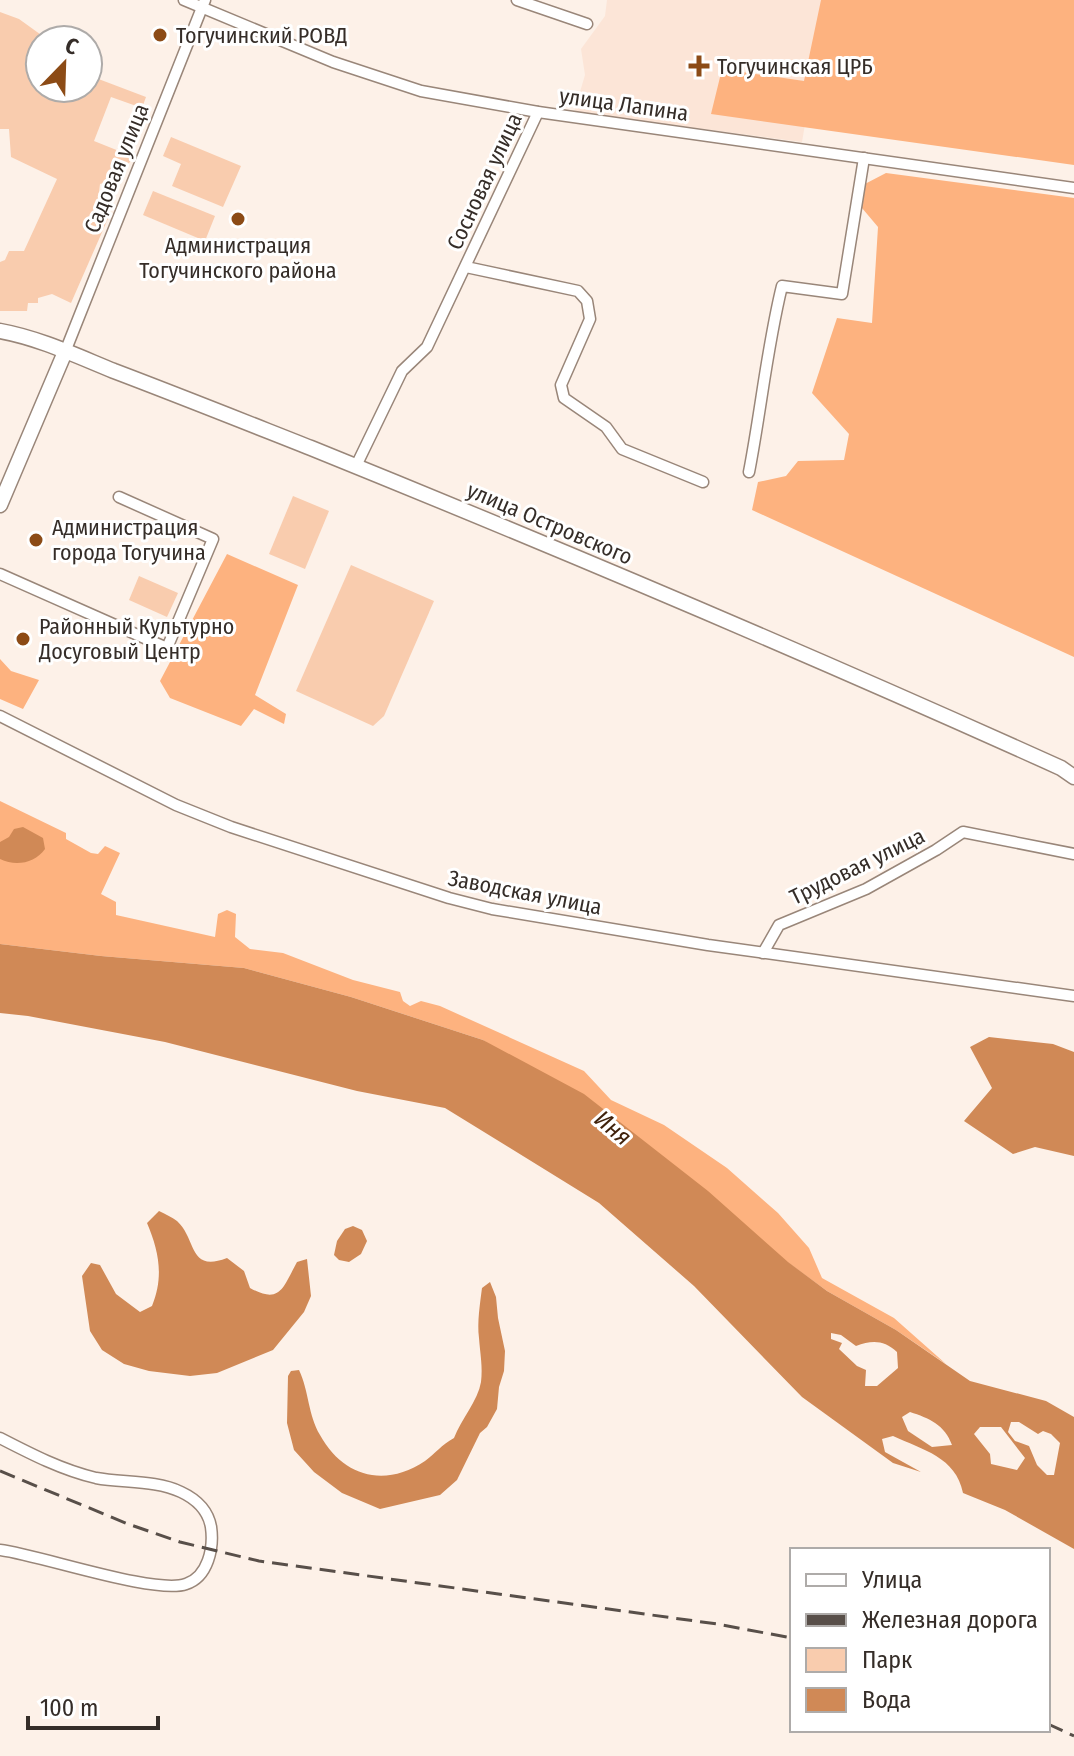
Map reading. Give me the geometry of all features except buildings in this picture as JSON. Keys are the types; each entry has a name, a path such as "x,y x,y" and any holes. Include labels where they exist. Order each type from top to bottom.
{"street":[{"name":"улица Лапина","path":"184,0 203,4 333,62 421,91 538,112 1074,188"},
{"path":"517,0 587,24"},
{"name":"Садовая улица","path":"65,352 203,4"},
{"name":"Сосновая улица","path":"356,466 402,371 427,347 538,112"},
{"path":"749,472 772,326 782,286 842,294 864,158"},
{"name":"Сосновая улица","path":"466,267 578,291 587,301 590,319 561,385 564,398 606,427 622,449 703,482"},
{"name":"улица Островского","path":"0,331 65,352 356,466 881,687 1061,768 1074,777"},
{"path":"0,505 65,352"},
{"path":"0,574 167,648 213,539 119,497"},
{"name":"Заводская улица","path":"0,716 176,805 231,827 449,898 492,909 763,953 1074,996"},
{"name":"Трудовая улица","path":"763,953 779,925 866,889 963,832 1074,854"},
{"path":"0,1438 77,1473 181,1492 206,1511 212,1537 210,1556 204,1570 189,1584 178,1587 142,1583 0,1550"}],"shaded area":[{"name":"Тогучинская ЦРБ","path":"607,0 826,0 802,142 574,112 585,75 581,49 605,16"},
{"path":"821,0 1074,0 1074,165 711,114 722,69 804,81"},
{"path":"886,173 1074,198 1074,657 752,510 758,482 786,476 798,461 844,460 849,434 812,393 837,318 872,323 878,227 862,208 861,186"},
{"path":"227,554 298,585 255,695 286,714 284,724 254,709 241,726 170,698 160,681"},
{"path":"0,659 11,671 39,680 23,709 0,699"},
{"path":"0,801 66,833 66,839 91,853 98,854 105,846 120,853 101,894 116,902 116,915 215,937 218,914 227,910 236,914 235,937 250,949 283,953 353,980 400,992 403,1001 410,1006 421,1001 440,1006 584,1071 611,1100 664,1125 727,1168 778,1213 809,1248 822,1278 894,1318 946,1364 896,1330 827,1291 483,1040 351,997 244,968 0,944"}],"green space":[{"path":"0,12 26,24 24,104 104,104 104,81 146,97 142,108 111,97 94,141 134,157 116,179 100,184 97,208 110,214 71,303 52,294 38,298 38,303 28,303 27,311 0,311 0,262 5,260 9,251 24,251 57,179 11,157 9,129 0,129"},
{"path":"171,137 241,166 223,207 172,186 181,164 163,156"},
{"path":"153,191 215,216 205,241 143,215"},
{"path":"293,496 329,511 305,569 269,554"},
{"path":"351,565 434,601 384,716 373,726 296,691"},
{"path":"139,576 178,593 167,617 129,600"}],"water":[{"path":"23,827 43,838 45,849 36,858 25,862 12,863 0,859 0,842 9,837 14,829"},
{"name":"Иня","path":"0,944 244,968 351,997 483,1040 584,1094 708,1191 788,1262 827,1291 896,1330 970,1381 1046,1401 1074,1417 1074,1549 1005,1510 963,1493 959,1481 946,1463 893,1436 882,1439 885,1452 921,1472 893,1463 802,1397 694,1286 599,1203 445,1108 357,1091 165,1042 0,1013","holes":["831,1333 841,1335 856,1346 883,1343 897,1352 898,1368 877,1386 865,1386 866,1370 839,1349 842,1343 831,1339","910,1412 930,1420 941,1427 952,1445 932,1447 908,1431 902,1417","1011,1422 1019,1422 1038,1434 1043,1431 1051,1434 1060,1443 1054,1475 1047,1475 1037,1465 1029,1446 1015,1441 1008,1432","980,1427 1001,1427 1025,1458 1017,1470 991,1464 990,1454 974,1434"]},
{"path":"989,1037 1053,1044 1074,1052 1074,1156 1035,1147 1013,1154 964,1121 992,1088 970,1047"},
{"path":"159,1211 183,1228 199,1258 214,1261 227,1258 244,1271 250,1288 260,1293 268,1295 280,1291 297,1262 307,1259 311,1296 304,1312 273,1350 217,1373 190,1376 149,1371 124,1364 102,1350 90,1331 82,1276 91,1263 100,1265 116,1294 140,1312 152,1306 159,1274 155,1244 147,1223"},
{"path":"353,1226 362,1230 367,1241 361,1254 349,1262 339,1260 334,1255 337,1241 345,1229"},
{"path":"490,1282 496,1297 505,1351 504,1371 497,1409 480,1433 457,1480 440,1495 380,1509 342,1493 314,1472 294,1450 287,1423 288,1376 291,1371 299,1370 316,1427 340,1461 366,1474 380,1476 410,1469 454,1438 479,1389 482,1376 478,1332 480,1307 482,1288"}],"railway":[{"path":"0,1471 128,1524 180,1542 259,1561 717,1624 790,1638"},
{"path":"1050,1725 1074,1736"}],"place":[{"name":"Тогучинский РОВД","path":"160,35"},
{"name":"Тогучинская ЦРБ","path":"699,66"},
{"name":"Администрация Тогучинского района","path":"238,219"},
{"name":"Администрация города Тогучина","path":"36,540"},
{"name":"Районный Культурно Досуговый Центр","path":"23,639"}]}
